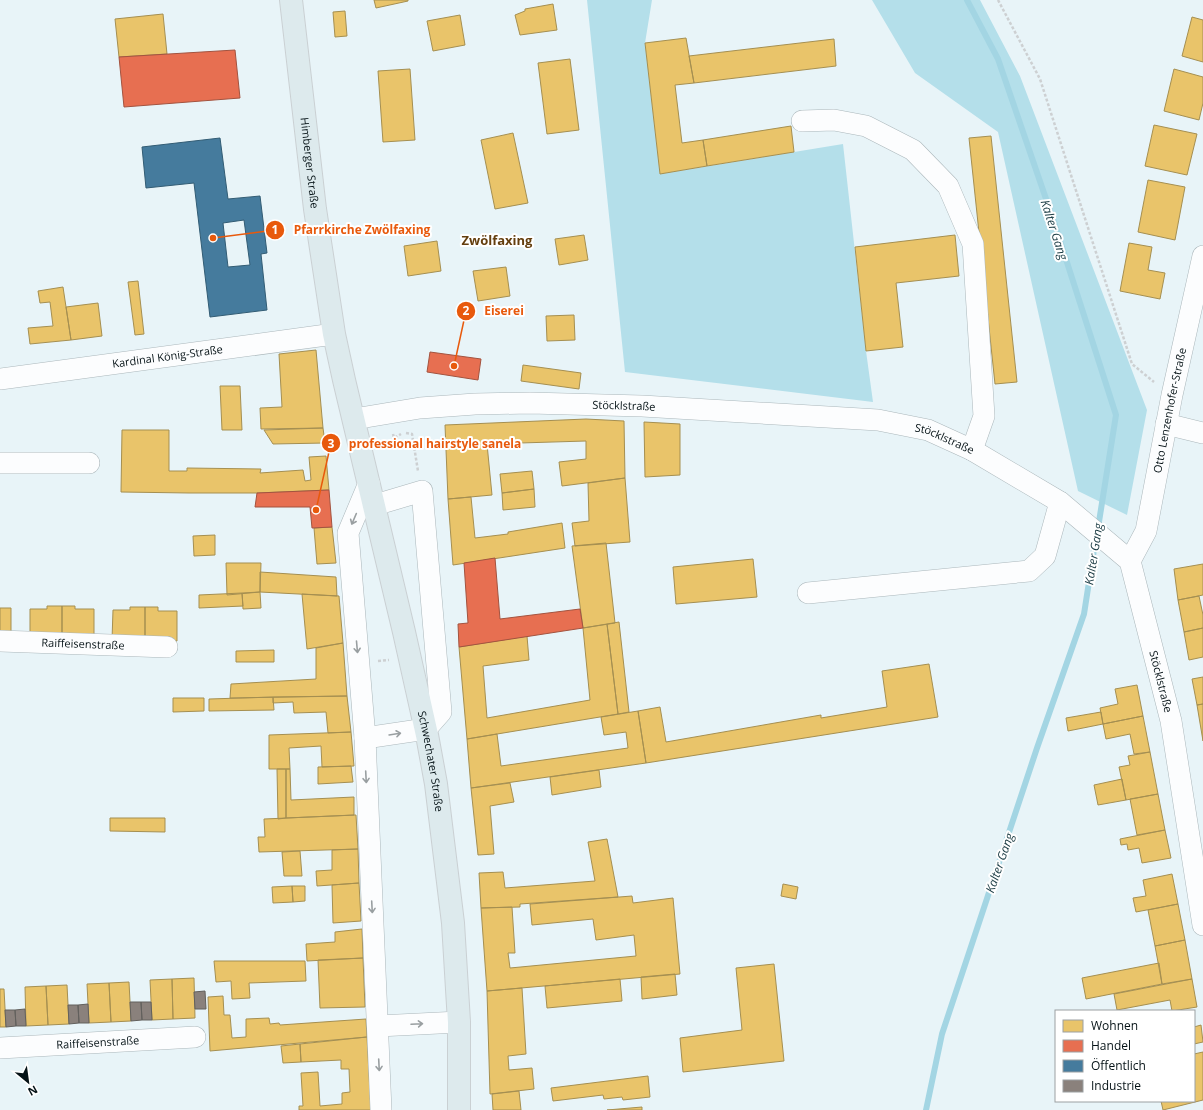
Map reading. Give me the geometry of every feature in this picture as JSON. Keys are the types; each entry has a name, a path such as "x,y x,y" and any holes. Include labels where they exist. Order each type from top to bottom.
{"main road":[{"name":"Himberger Straße","path":"291,0 315,209 334,334 354,419"},
{"name":"Schwechater Straße","path":"354,419 426,729 436,784 453,923 459,1022 459,1110"}],"street":[{"path":"802,121 834,120 866,126 914,150 948,186 973,244 984,416 972,450"},
{"name":"Otto Lenzenhofer-Straße","path":"1130,562 1146,531 1166,424 1203,256"},
{"name":"Kardinal König-Straße","path":"0,379 334,334"},
{"name":"Stöcklstraße","path":"354,419 420,408 475,404 530,404 642,406 878,420 928,430 972,450 1060,502 1130,562 1171,722 1203,925"},
{"path":"1166,424 1203,433"},
{"path":"0,463 88,463"},
{"path":"369,483 348,533 364,738 382,1110"},
{"path":"364,738 426,729 441,712 422,491 375,505"},
{"path":"808,593 1029,571 1045,556 1060,502"},
{"name":"Raiffeisenstraße","path":"0,641 167,647"},
{"path":"378,1026 459,1022"},
{"name":"Raiffeisenstraße","path":"0,1048 195,1037"}],"path":[{"path":"998,0 1040,79 1132,364 1172,396"},
{"path":"392,433 394,438 403,432 412,434 422,491"}],"shaded area":[{"path":"587,0 652,0 645,43 660,174 843,144 873,402 625,372"},
{"path":"872,0 980,0 1020,76 1147,410 1127,515 1078,491 998,132 915,73"}],"building: Wohnen":[{"path":"374,0 408,0 408,1 376,8"},
{"path":"553,4 557,30 520,35 515,15 525,11 525,9"},
{"path":"345,11 347,36 335,37 333,12"},
{"path":"163,14 167,54 119,57 115,19"},
{"path":"460,15 465,45 433,51 427,21"},
{"path":"1192,17 1203,20 1203,62 1182,56"},
{"path":"686,38 694,83 675,85 682,143 703,140 707,166 660,174 645,43"},
{"path":"834,39 836,66 694,83 689,56"},
{"path":"570,59 579,130 547,134 538,63"},
{"path":"410,69 415,140 383,142 378,71"},
{"path":"1174,69 1203,77 1203,103 1199,120 1164,111"},
{"path":"1154,125 1197,134 1187,175 1145,166"},
{"path":"791,126 794,152 707,166 703,140"},
{"path":"513,133 528,203 495,209 481,140"},
{"path":"991,136 1017,382 995,384 969,138"},
{"path":"1148,180 1185,187 1175,240 1138,232"},
{"path":"584,235 588,260 559,265 555,239"},
{"path":"955,235 959,276 896,283 903,347 866,351 855,247"},
{"path":"437,241 441,271 408,276 404,246"},
{"path":"1129,243 1152,247 1148,270 1165,273 1160,299 1120,291"},
{"path":"506,267 510,296 478,301 473,271"},
{"path":"138,281 144,334 135,335 128,282"},
{"path":"63,287 71,340 30,344 28,328 53,326 50,302 40,303 38,291"},
{"path":"98,303 102,336 71,340 66,307"},
{"path":"574,315 575,340 547,341 546,316"},
{"path":"316,350 323,428 261,429 260,408 282,407 279,354"},
{"path":"523,365 581,373 579,389 521,381"},
{"path":"220,386 240,386 242,430 222,430"},
{"path":"586,419 624,421 625,478 562,486 559,462 586,459 586,441 487,444 492,495 448,499 445,425"},
{"path":"644,422 680,424 680,475 645,477"},
{"path":"323,428 325,443 273,444 264,430"},
{"path":"122,430 169,430 169,471 187,471 187,468 261,469 260,473 303,470 305,481 311,480 309,457 326,456 329,490 257,493 121,492"},
{"path":"532,471 534,489 502,493 500,474"},
{"path":"625,478 630,542 575,546 572,523 589,521 588,483"},
{"path":"534,489 535,507 503,510 502,493"},
{"path":"471,497 475,538 508,534 508,532 562,523 565,548 453,565 448,499"},
{"path":"332,527 336,563 317,564 314,528"},
{"path":"215,535 215,555 194,556 193,536"},
{"path":"606,543 615,623 583,628 572,546"},
{"path":"753,559 757,597 676,604 673,567"},
{"path":"226,563 261,563 260,592 227,595"},
{"path":"1203,564 1203,595 1178,600 1174,569"},
{"path":"260,572 336,577 337,596 260,592"},
{"path":"260,592 261,608 243,609 242,593"},
{"path":"242,593 243,606 199,608 199,595"},
{"path":"302,594 339,596 343,643 307,649"},
{"path":"1199,596 1203,615 1203,628 1184,632 1178,600"},
{"path":"47,606 62,606 62,638 30,638 30,609 47,609"},
{"path":"62,606 75,606 75,609 94,609 94,638 62,638"},
{"path":"130,607 145,607 145,640 112,640 113,610 130,610"},
{"path":"145,607 158,607 158,611 177,611 177,641 145,640"},
{"path":"0,608 11,608 11,637 0,637"},
{"path":"619,622 629,712 618,714 607,624"},
{"path":"607,624 618,714 467,739 459,647 527,636 529,660 483,666 487,718 590,700 583,628"},
{"path":"1203,628 1203,657 1189,660 1184,632"},
{"path":"343,643 347,696 230,698 231,684 316,679 316,648"},
{"path":"274,650 274,662 236,662 236,651"},
{"path":"929,664 938,717 646,763 638,711 660,707 666,742 821,715 821,718 887,707 882,671"},
{"path":"1203,677 1203,704 1197,705 1192,679"},
{"path":"1137,685 1143,716 1103,724 1100,708 1118,704 1115,689"},
{"path":"347,696 351,732 328,733 326,712 294,713 293,702 273,703 273,697"},
{"path":"273,697 274,710 209,711 209,699"},
{"path":"173,698 204,698 204,711 173,712"},
{"path":"1203,704 1203,741 1197,705"},
{"path":"638,711 646,763 471,788 467,739 497,734 501,766 628,748 626,732 604,735 601,717"},
{"path":"1101,712 1103,724 1068,731 1066,718"},
{"path":"1143,716 1150,752 1134,754 1130,734 1106,739 1103,724"},
{"path":"351,732 354,766 322,767 321,746 289,748 290,769 269,769 269,735"},
{"path":"1150,752 1158,794 1126,800 1119,767 1130,765 1128,756"},
{"path":"351,766 353,782 318,784 318,767"},
{"path":"277,769 286,769 286,818 278,819"},
{"path":"286,769 290,769 291,800 354,797 354,815 286,818"},
{"path":"599,770 601,787 552,795 550,777"},
{"path":"1122,779 1126,800 1098,805 1094,785"},
{"path":"510,783 514,802 490,806 494,854 478,855 471,788"},
{"path":"1158,794 1165,830 1137,835 1130,799"},
{"path":"356,815 358,849 259,852 258,837 265,837 264,819"},
{"path":"110,818 165,818 165,832 110,831"},
{"path":"1165,830 1171,858 1142,863 1139,848 1128,850 1127,844 1121,845 1120,839"},
{"path":"607,839 618,897 520,904 520,907 481,908 479,873 503,872 505,888 595,881 588,842"},
{"path":"358,849 359,883 317,886 316,871 332,870 332,850"},
{"path":"300,851 302,876 284,876 282,852"},
{"path":"1172,874 1178,904 1136,912 1133,898 1146,896 1143,880"},
{"path":"359,883 361,921 333,923 332,885"},
{"path":"783,884 798,887 796,899 781,896"},
{"path":"292,886 305,886 305,901 293,902"},
{"path":"292,886 293,902 273,903 272,887"},
{"path":"632,896 633,903 673,898 680,974 487,991 481,908 512,907 515,953 508,953 510,968 636,956 634,935 596,940 593,919 532,925 530,904"},
{"path":"1178,904 1185,940 1155,946 1148,910"},
{"path":"362,929 363,958 307,961 306,944 335,942 335,932"},
{"path":"1185,940 1192,979 1162,984 1155,946"},
{"path":"363,958 365,1007 320,1008 318,960"},
{"path":"214,961 305,961 306,981 249,983 250,998 232,999 231,981 216,982"},
{"path":"1159,963 1162,984 1086,999 1082,978"},
{"path":"774,964 784,1061 683,1072 680,1038 742,1030 736,968"},
{"path":"675,974 677,995 642,999 641,977"},
{"path":"194,978 195,1018 173,1019 172,979"},
{"path":"172,979 173,1019 152,1020 150,980"},
{"path":"620,979 622,1001 547,1008 545,986"},
{"path":"1192,979 1197,1007 1172,1010 1170,1000 1117,1010 1114,994"},
{"path":"129,982 131,1021 111,1022 109,983"},
{"path":"109,983 111,1022 89,1023 87,984"},
{"path":"67,985 69,1024 48,1025 46,986"},
{"path":"46,986 48,1025 26,1026 25,987"},
{"path":"522,988 526,1054 508,1056 509,1070 532,1068 534,1089 490,1094 487,991"},
{"path":"0,989 4,989 6,1027 0,1027"},
{"path":"223,996 224,1015 230,1015 232,1038 246,1037 246,1019 269,1018 270,1024 279,1023 280,1025 366,1019 367,1037 210,1051 208,997"},
{"path":"1201,1025 1203,1042 1195,1044 1195,1027"},
{"path":"367,1037 371,1110 299,1110 299,1106 303,1106 301,1073 318,1072 320,1106 342,1104 342,1093 350,1092 349,1069 341,1069 341,1060 301,1062 300,1044"},
{"path":"300,1044 301,1062 283,1063 281,1046"},
{"path":"1203,1052 1203,1100 1195,1102 1195,1054"},
{"path":"648,1076 650,1097 623,1100 622,1097 604,1099 603,1095 553,1101 551,1088"},
{"path":"519,1091 521,1110 493,1110 492,1094"},
{"path":"1161,1102 1195,1102 1163,1110"},
{"path":"642,1107 642,1110 607,1110"}],"building: Handel":[{"path":"235,50 240,98 124,107 119,57"},
{"path":"430,352 481,359 478,380 427,372"},
{"path":"329,490 332,527 312,528 310,507 255,507 257,493"},
{"path":"495,558 500,619 580,609 583,628 459,647 458,624 468,623 464,563"}],"building: Öffentlich":[{"path":"220,138 228,199 260,196 267,253 261,254 267,310 210,317 194,183 146,188 142,147","holes":["244,220 250,265 228,267 223,223"]}],"building: Industrie":[{"path":"205,991 206,1009 195,1009 194,992"},
{"path":"130,1002 141,1002 142,1020 131,1021"},
{"path":"141,1002 151,1002 152,1020 142,1020"},
{"path":"88,1004 89,1023 79,1023 78,1005"},
{"path":"68,1005 78,1005 79,1023 69,1024"},
{"path":"25,1009 26,1026 16,1026 15,1010"},
{"path":"5,1010 15,1010 16,1026 6,1027"}],"waterway":[{"name":"Kalter Gang","path":"967,0 998,59 1055,225 1116,415 1098,528"},
{"name":"Kalter Gang","path":"926,1110 942,1034 1037,748 1084,614 1096,537"}],"place":[{"name":"Pfarrkirche Zwölfaxing","path":"213,238"},
{"name":"Eiserei","path":"454,366"},
{"name":"professional hairstyle sanela","path":"316,510"}],"district":[{"name":"Zwölfaxing","path":"497,240"}]}
